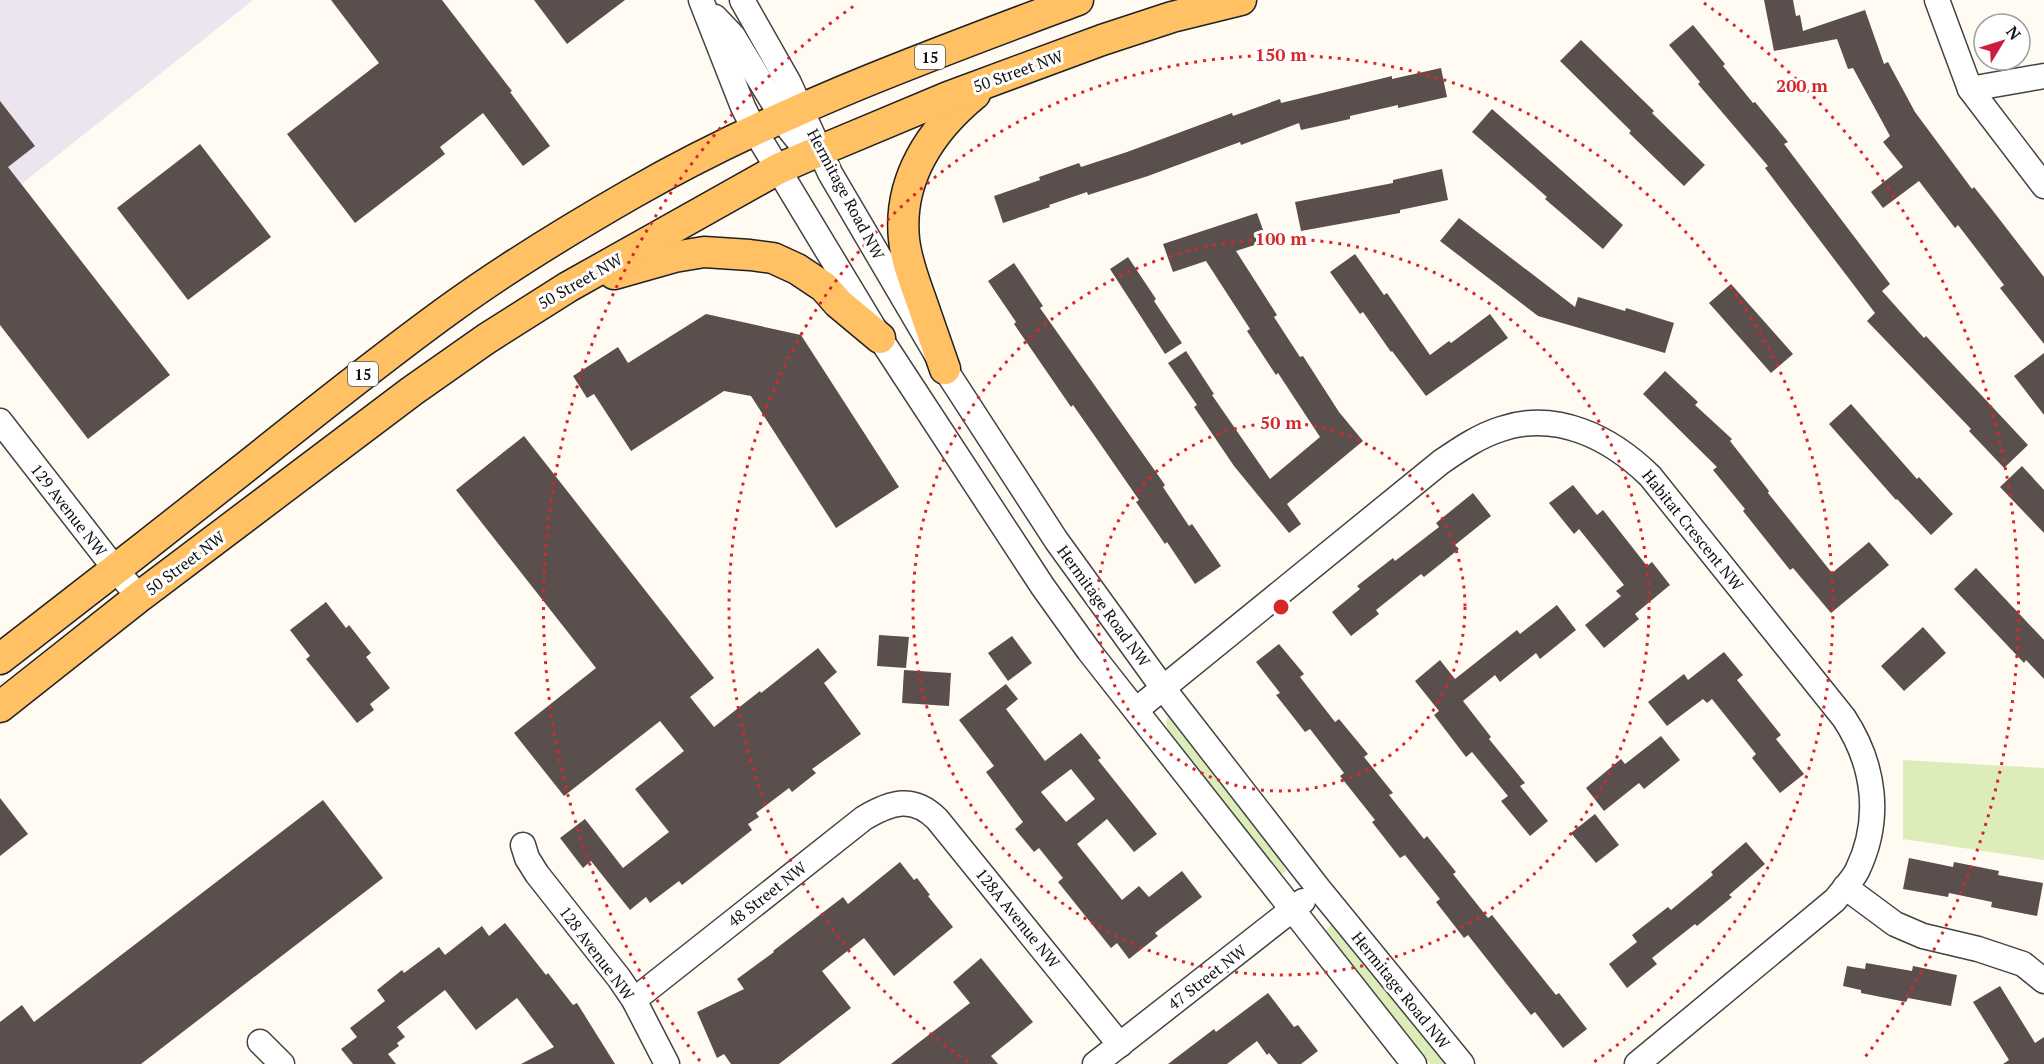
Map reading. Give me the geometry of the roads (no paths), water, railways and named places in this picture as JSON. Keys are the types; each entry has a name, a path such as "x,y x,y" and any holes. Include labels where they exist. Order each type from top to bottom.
{"main road":[{"name":"15","path":"792,114 933,55 1078,0"},
{"name":"50 Street NW","path":"0,707 139,597 403,397 512,322 568,287 778,169 819,151 991,81 1102,40 1172,17 1241,0"},
{"path":"945,369 907,256 903,229 906,199 919,158 930,140 943,124 991,81"},
{"path":"755,131 792,114"},
{"name":"15","path":"0,659 361,375 456,304 634,192 755,131"},
{"path":"568,287 674,257 704,252 762,256 773,258 797,269 824,287 838,303 880,338"}],"street":[{"path":"742,0 792,114"},
{"path":"1937,0 1970,89 2042,178"},
{"path":"702,1 733,36 792,114"},
{"path":"702,1 743,107 755,131 880,338 1043,587 1089,651 1414,1064"},
{"path":"1970,89 2044,76"},
{"name":"Hermitage Road NW","path":"792,114 819,151 945,369 1056,540 1163,688 1319,889 1462,1064"},
{"name":"129 Avenue NW","path":"0,421 139,597"},
{"name":"Habitat Crescent NW","path":"1136,710 1441,462 1468,444 1502,429 1535,423 1562,425 1607,442 1635,461 1650,476 1855,734 1869,772 1872,802 1871,826 1866,849 1856,873 1845,887 1825,910 1648,1060"},
{"name":"48 Street NW","path":"634,1000 864,818 893,804 908,803"},
{"name":"128A Avenue NW","path":"908,803 928,811 937,819 1120,1045"},
{"name":"128 Avenue NW","path":"523,845 527,858 537,874 634,1000 667,1064"},
{"path":"1845,887 1894,924 1923,936 1978,949 2023,964 2044,981"},
{"name":"47 Street NW","path":"1095,1064 1319,889"},
{"path":"260,1042 282,1064"}]}
